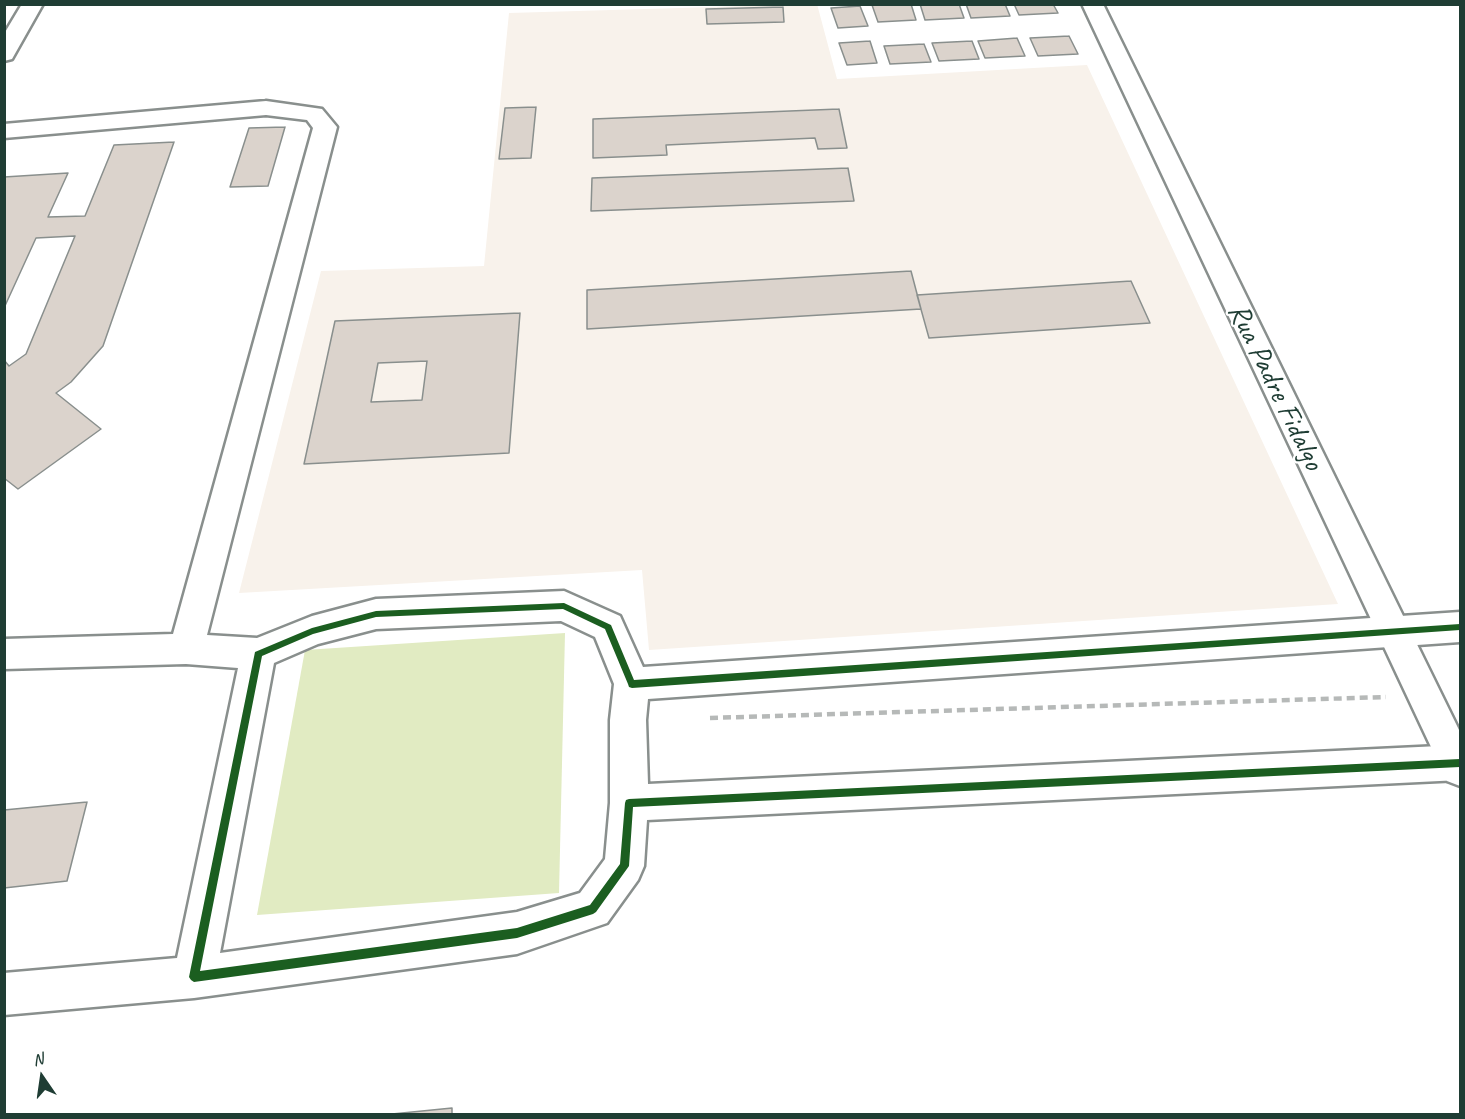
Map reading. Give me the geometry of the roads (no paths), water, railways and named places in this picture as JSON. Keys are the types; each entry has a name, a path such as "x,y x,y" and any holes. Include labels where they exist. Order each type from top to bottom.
{"street":[{"path":"4,54 33,4"},
{"name":"Rua Padre Fidalgo","path":"1092,4 1391,630 1460,765"},
{"path":"4,131 266,108 314,114 325,126 186,649"},
{"path":"4,654 186,649 258,654 312,631 376,614 564,606 608,627 632,684 628,720 629,803 624,866 593,909 517,933 194,977 4,994"},
{"path":"632,684 1391,630 1461,627"},
{"path":"194,977 258,654"},
{"path":"629,803 1460,765"}]}
